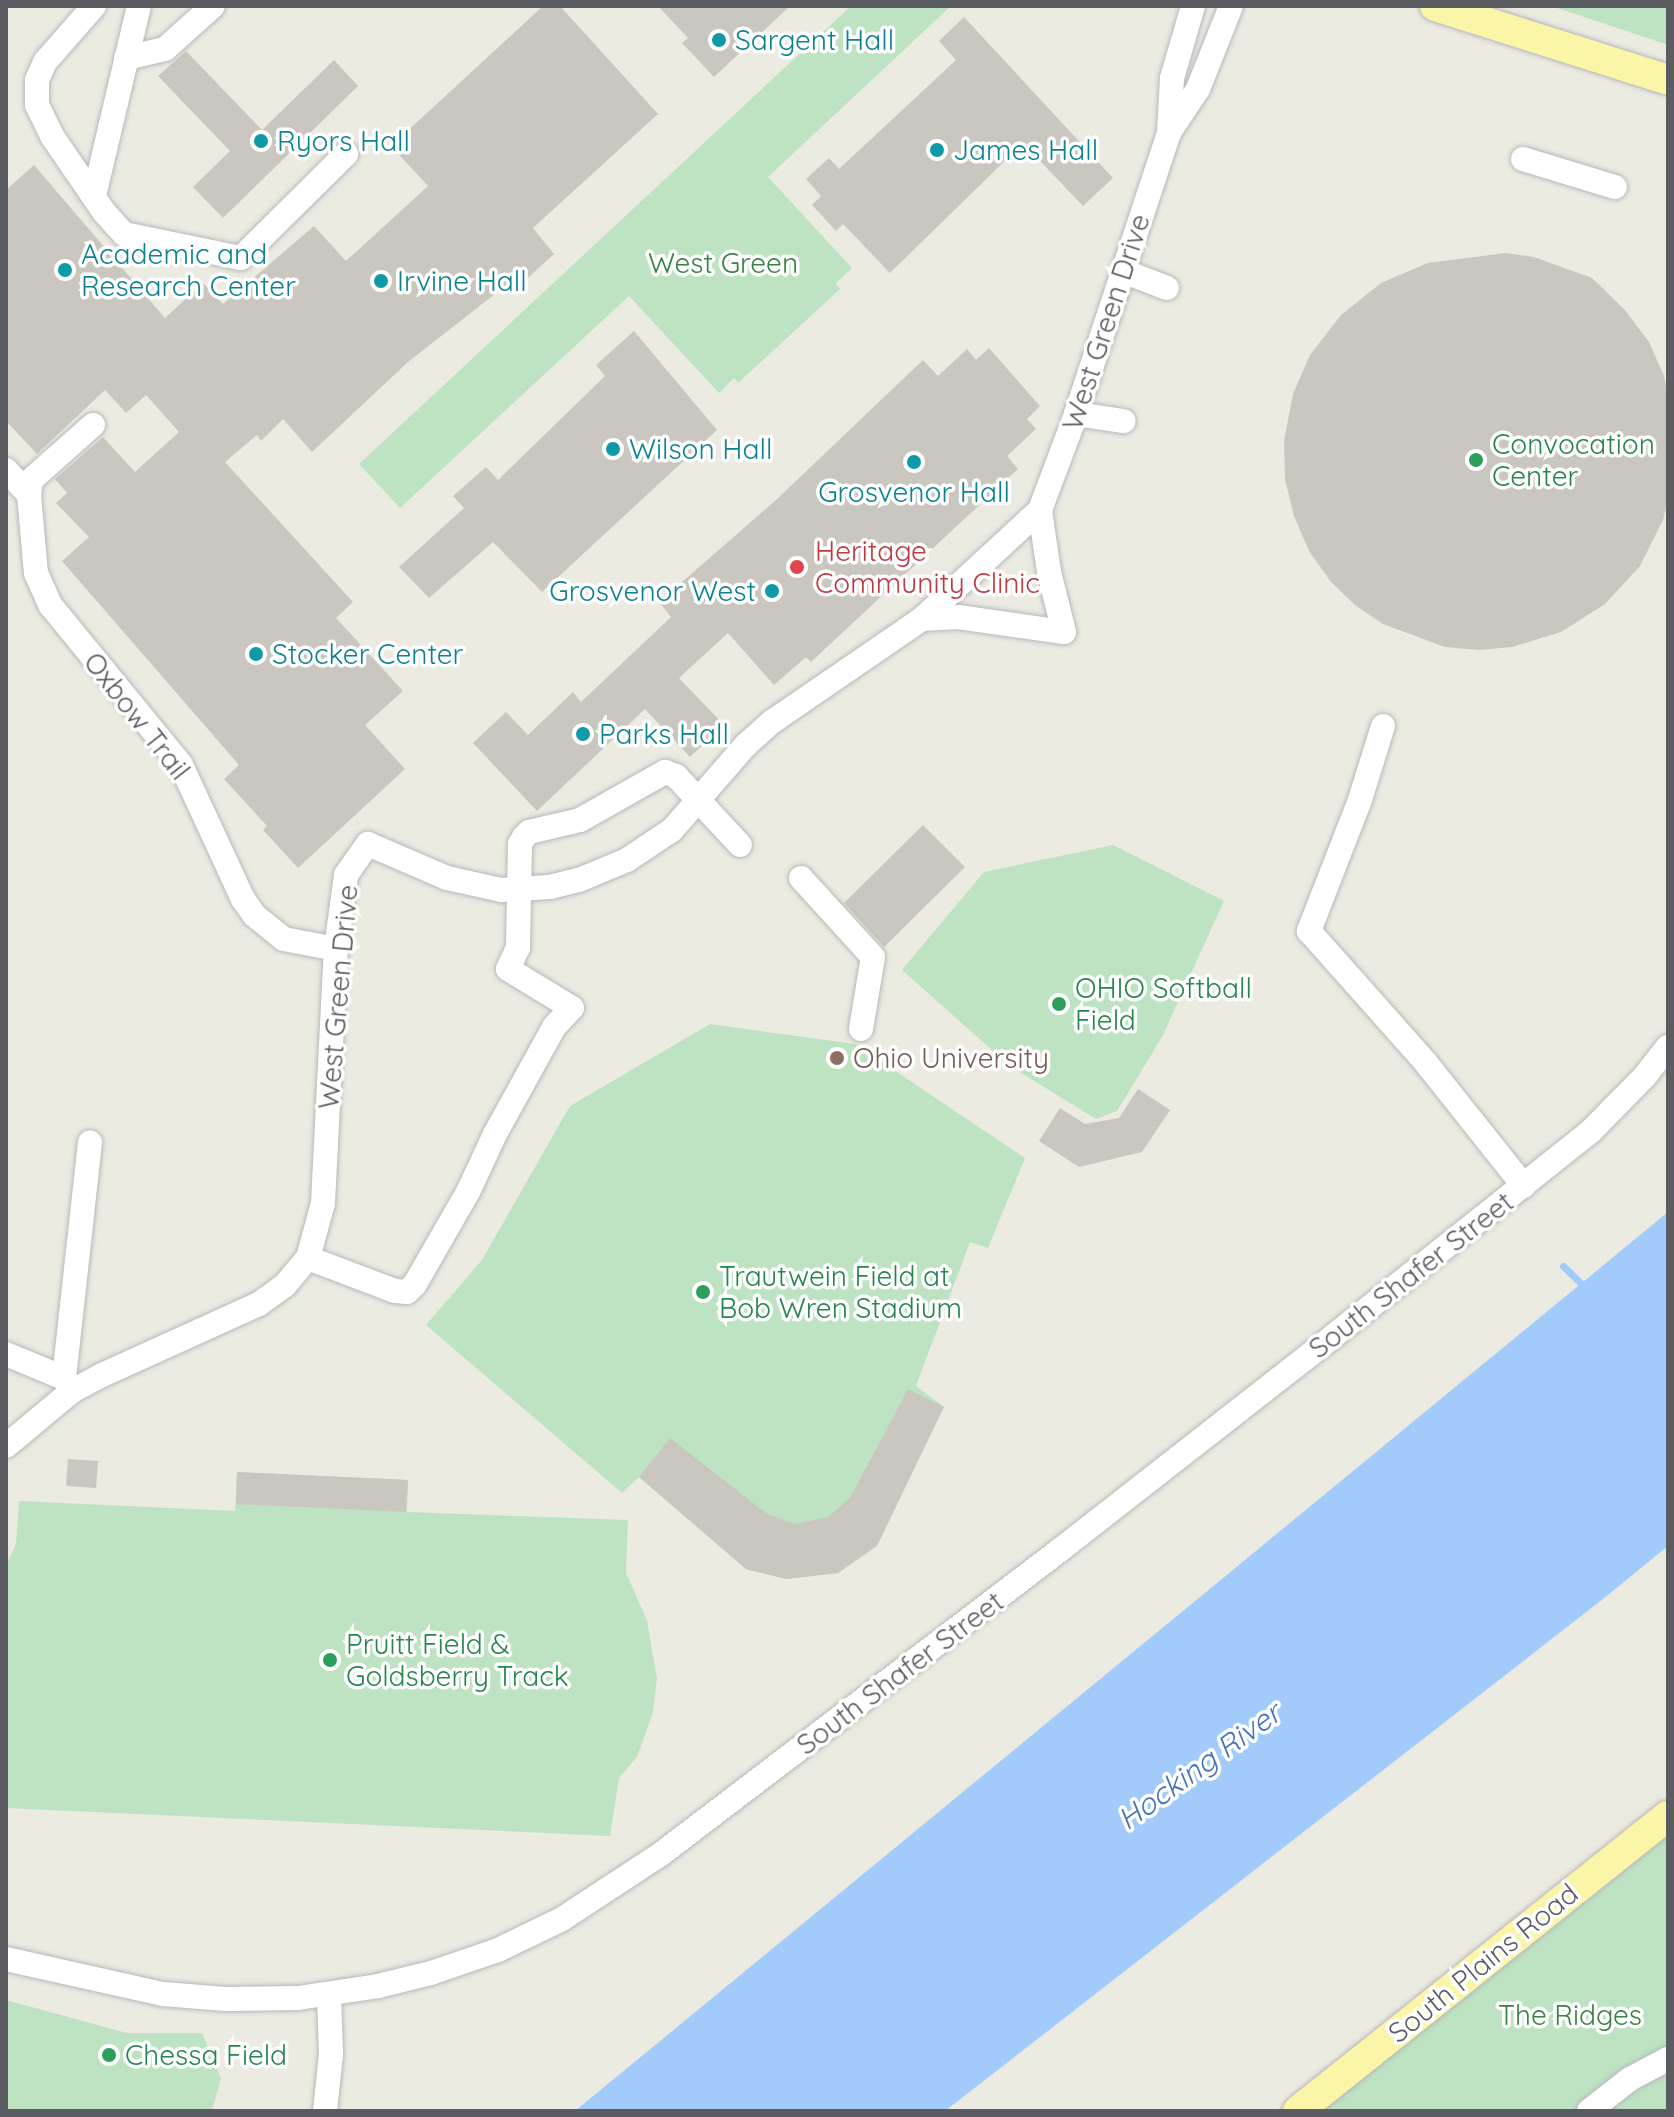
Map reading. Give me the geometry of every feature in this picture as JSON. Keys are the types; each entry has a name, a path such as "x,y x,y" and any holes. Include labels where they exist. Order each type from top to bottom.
{"main road":[{"path":"1435,6 1668,80"},
{"name":"South Plains Road","path":"1298,2111 1668,1816"}],"street":[{"path":"94,6 45,62 36,93 37,105 52,136 94,196 119,229 130,236 241,258 346,154"},
{"path":"94,196 139,6"},
{"path":"126,58 165,49 213,6"},
{"name":"West Green Drive","path":"1169,133 1172,78 1193,6"},
{"name":"West Green Drive","path":"6,1446 68,1384 259,1304 285,1285 308,1258 317,1235 323,1203 336,949 346,875 368,844 447,878 501,890 521,890 579,880 627,860 672,830 746,745 773,721 922,619 1040,510 1076,414 1169,133 1198,89 1231,6"},
{"path":"1523,159 1615,187"},
{"path":"1123,271 1167,288"},
{"path":"1076,414 1123,421"},
{"path":"14,483 31,480 93,425"},
{"name":"Oxbow Trail","path":"14,483 36,573 51,606 181,765 243,899 254,915 284,939 336,949"},
{"name":"West Green Drive","path":"922,619 958,617 1064,632 1049,572 1040,510"},
{"path":"1383,726 1360,800 1309,931 1426,1063 1524,1186"},
{"path":"308,1258 395,1291 407,1292 423,1271 554,1027 572,1008 508,969 518,948 520,844 529,832 580,820 665,772 676,776 740,845"},
{"path":"801,878 873,957 861,1029"},
{"name":"South Shafer Street","path":"6,1959 122,1987 194,1997 262,2000 329,1995 431,1973 498,1950 562,1919 629,1877 1060,1550 1524,1186 1590,1132 1645,1076 1668,1047"},
{"path":"6,1354 68,1384 90,1142"},
{"path":"325,2111 331,2054 329,1995"},
{"path":"1589,2111 1630,2079 1668,2059"}],"green space":[{"name":"West Green","path":"851,6 951,6 768,177 852,268 836,283 840,289 738,383 734,378 719,393 629,296 400,508 359,464"},
{"path":"1551,6 1668,6 1668,45"},
{"name":"OHIO Softball Field","path":"1113,845 1224,901 1162,1037 1117,1111 1096,1119 1010,1066 902,970 984,872"},
{"name":"Trautwein Field at Bob Wren Stadium","path":"710,1024 855,1044 1025,1158 988,1248 970,1242 916,1386 944,1407 838,1573 786,1579 746,1569 639,1477 622,1493 426,1325 482,1260 570,1106"},
{"name":"Pruitt Field & Goldsberry Track","path":"237,1472 408,1480 407,1512 628,1520 626,1573 647,1620 657,1679 653,1712 637,1757 619,1778 610,1836 6,1808 6,1565 16,1544 19,1501 235,1511"},
{"name":"The Ridges","path":"1668,1816 1668,2111 1298,2111"},
{"name":"Chessa Field","path":"6,2000 127,2033 202,2033 221,2078 212,2111 6,2111"}],"water":[{"name":"Hocking River","path":"1668,1212 1668,1546 945,2111 575,2111"}],"building":[{"path":"543,6 560,6 658,114 533,228 554,254 519,286 514,279 408,362 312,452 283,419 261,441 257,435 225,462 353,602 336,618 403,691 365,725 405,769 298,868 263,830 267,826 224,779 239,765 62,561 89,537 56,503 67,493 55,479 103,437 135,472 179,432 146,395 126,413 105,390 37,454 6,421 6,190 34,165 165,318 203,283 223,304 314,226 346,261 428,186 391,146"},
{"name":"Sargent Hall","path":"658,6 790,6 714,77 682,43 688,38"},
{"name":"James Hall","path":"964,17 1113,178 1083,206 1023,143 890,273 843,224 836,231 812,205 821,196 806,179 829,158 839,169 956,60 939,41"},
{"name":"Ryors Hall","path":"186,51 262,130 334,60 358,86 223,218 193,187 230,151 158,76"},
{"name":"Convocation Center","path":"1505,253 1534,257 1592,278 1624,309 1649,342 1664,376 1668,397 1668,499 1663,520 1640,566 1605,604 1561,632 1512,647 1478,650 1445,647 1383,624 1355,605 1331,582 1309,551 1294,516 1285,479 1284,441 1293,394 1310,355 1341,315 1381,283 1428,263"},
{"name":"Wilson Hall","path":"634,331 717,430 542,592 493,542 429,598 399,567 464,508 453,496 486,467 498,480 605,376 596,365"},
{"path":"989,348 1040,406 1027,419 1036,429 1007,456 1018,469 811,662 806,657 774,685 728,633 679,678 724,725 690,757 645,709 537,811 473,743 506,712 528,735 573,692 581,702 671,617 659,602 776,500 923,360 938,376 967,349 976,360"},
{"path":"923,825 965,867 884,947 844,903"},
{"path":"1138,1089 1170,1110 1142,1152 1079,1167 1039,1141 1060,1108 1085,1124 1119,1118"},
{"path":"908,1389 944,1407 877,1546 838,1573 786,1579 746,1569 639,1477 670,1438 766,1513 794,1524 828,1517 850,1498"},
{"path":"68,1459 98,1461 96,1488 66,1486"},
{"path":"237,1472 408,1480 406,1512 236,1504"}],"waterway":[{"path":"1563,1266 1587,1289"}],"place":[{"name":"Sargent Hall","path":"719,40"},
{"name":"Ryors Hall","path":"261,141"},
{"name":"James Hall","path":"937,150"},
{"name":"Academic and Research Center","path":"65,270"},
{"name":"Irvine Hall","path":"381,281"},
{"name":"Wilson Hall","path":"613,449"},
{"name":"Convocation Center","path":"1476,460"},
{"name":"Grosvenor Hall","path":"914,462"},
{"name":"Heritage Community Clinic","path":"797,567"},
{"name":"Grosvenor West","path":"772,591"},
{"name":"Stocker Center","path":"256,654"},
{"name":"Parks Hall","path":"583,734"},
{"name":"OHIO Softball Field","path":"1059,1004"},
{"name":"Ohio University","path":"837,1058"},
{"name":"Trautwein Field at Bob Wren Stadium","path":"703,1292"},
{"name":"Pruitt Field & Goldsberry Track","path":"330,1660"},
{"name":"Chessa Field","path":"109,2055"}]}
